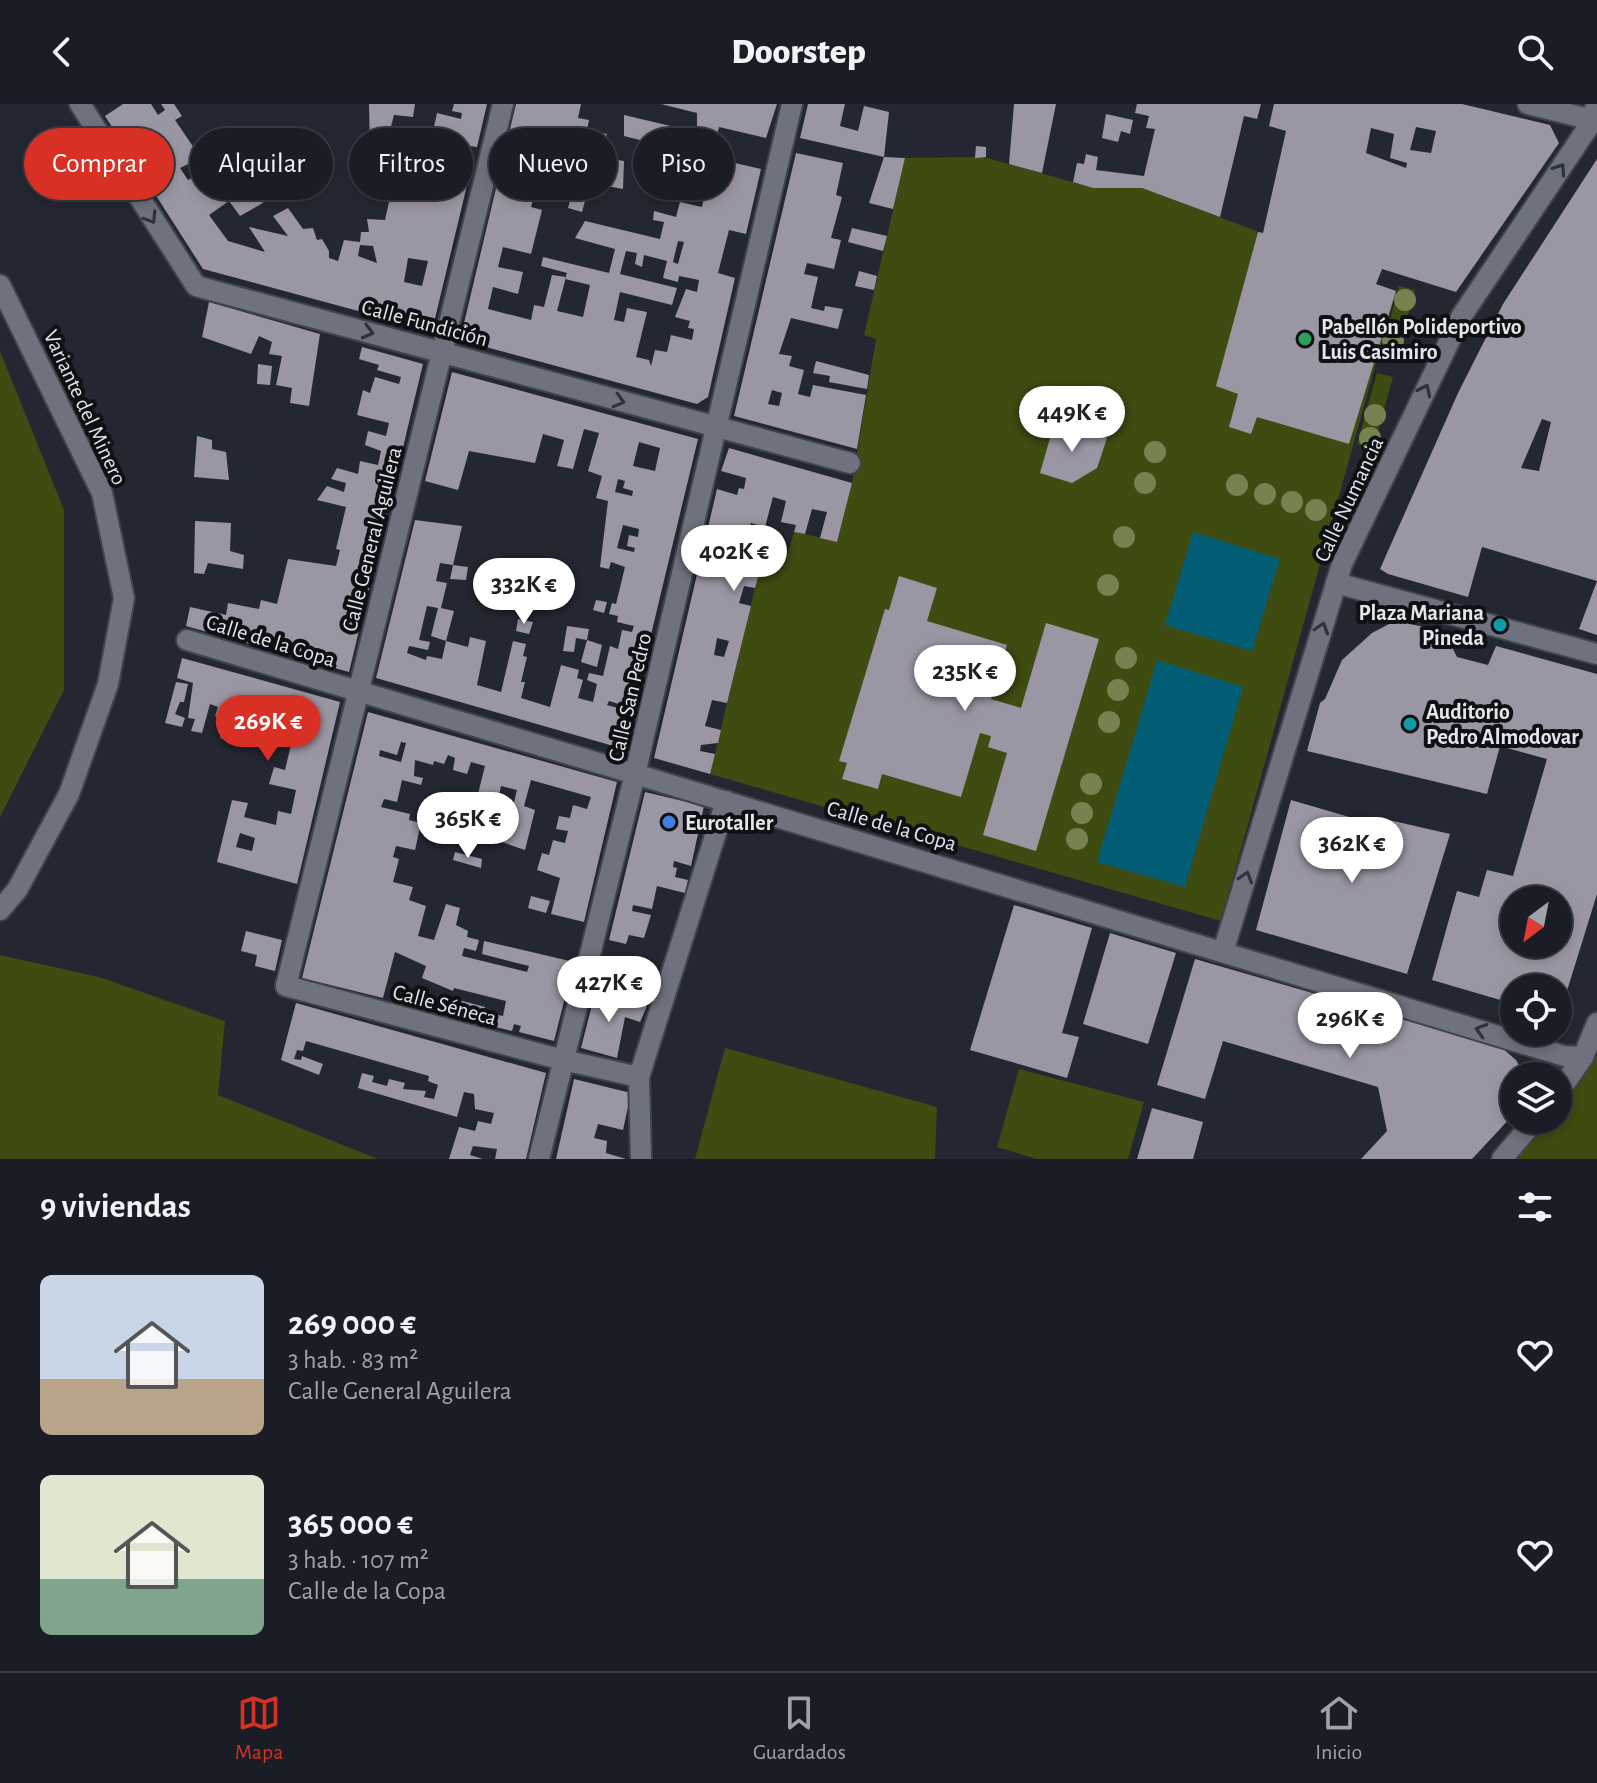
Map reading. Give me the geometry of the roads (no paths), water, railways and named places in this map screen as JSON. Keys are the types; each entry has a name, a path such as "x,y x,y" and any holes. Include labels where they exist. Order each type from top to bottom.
{"street":[{"name":"Calle Fundición","path":"80,104 196,286 850,463"},
{"name":"Calle General Aguilera","path":"286,986 503,104"},
{"name":"Calle San Pedro","path":"539,1159 635,774 792,104"},
{"path":"1528,104 1596,115"},
{"name":"Calle Numancia","path":"1223,952 1342,564 1461,317 1596,115"},
{"name":"Variante del Minero","path":"0,285 102,493 124,598 108,684 69,794 17,890 0,910"},
{"path":"1336,583 1597,654"},
{"name":"Calle de la Copa","path":"187,640 1564,1056 1583,1057"},
{"path":"641,1159 639,1077 726,801"},
{"name":"Calle Séneca","path":"286,986 563,1060 639,1077"},
{"path":"1572,1073 1583,1057 1597,1023"},
{"path":"1502,1159 1523,1134"}],"water":[{"path":"1193,532 1280,559 1252,651 1165,625"},
{"path":"1157,660 1243,687 1185,887 1097,862"}],"place":[{"name":"Pabellón Polideportivo Luis Casimiro","path":"1305,339"},
{"name":"Plaza Mariana Pineda","path":"1500,625"},
{"name":"Auditorio Pedro Almodovar","path":"1410,724"},
{"name":"Eurotaller","path":"669,822"}]}
